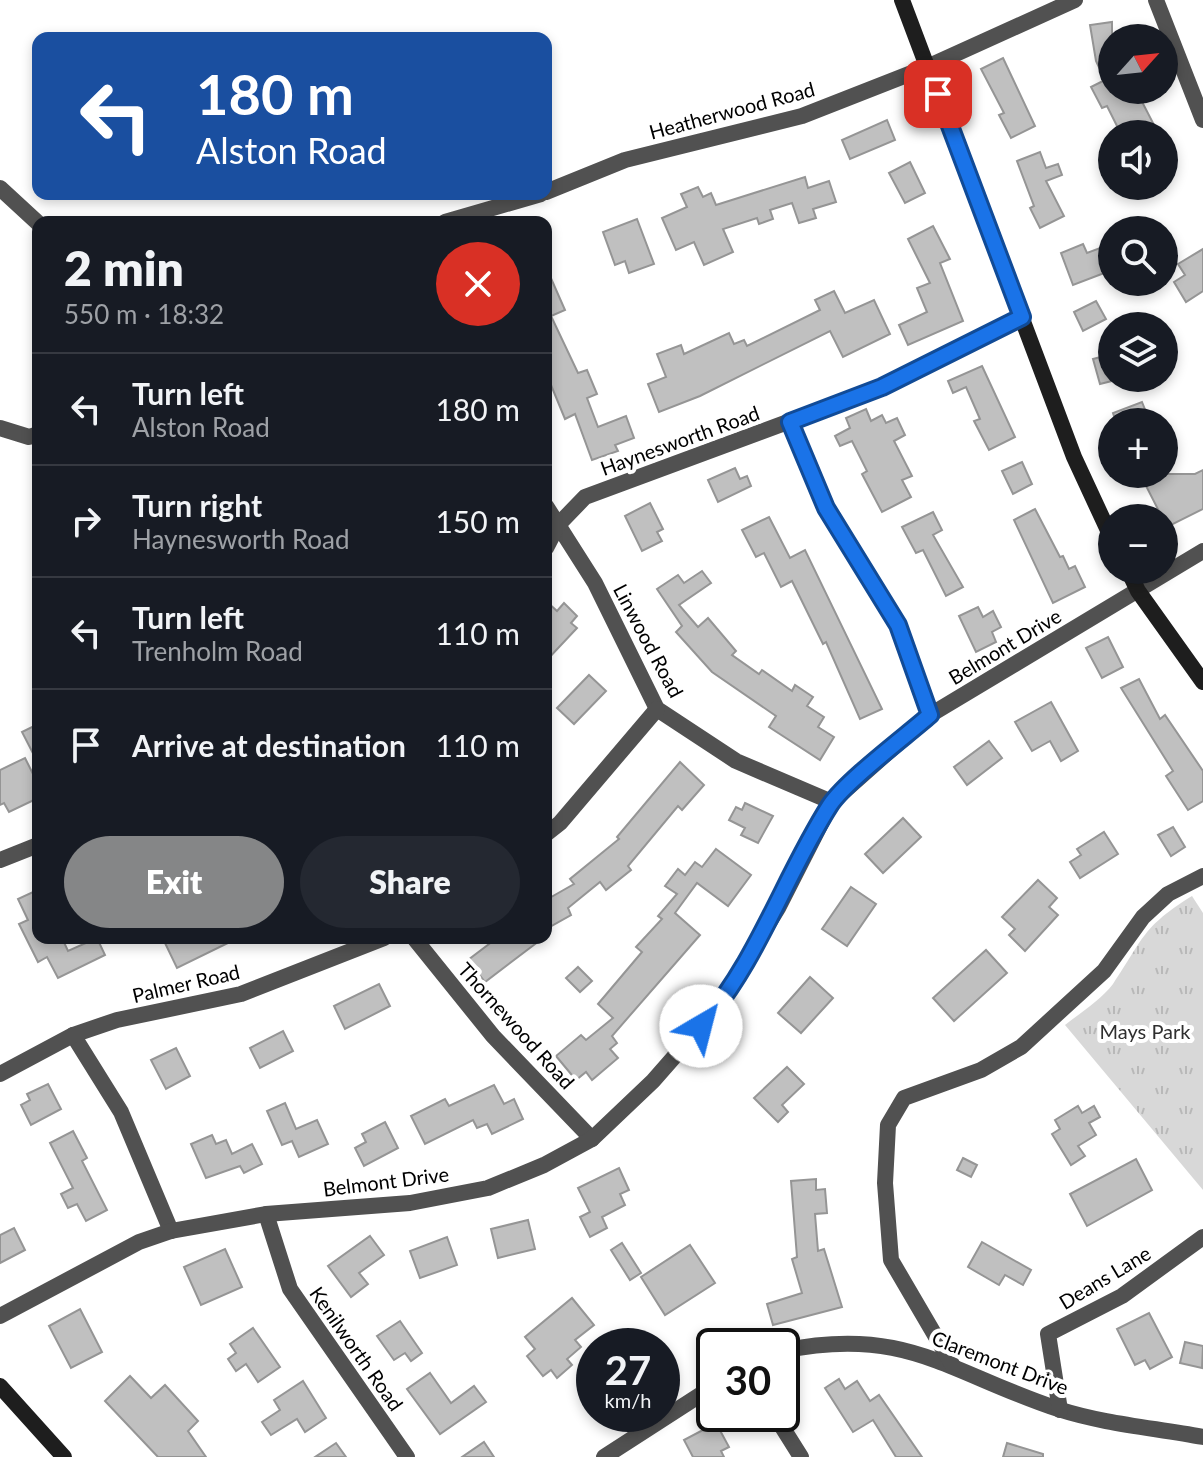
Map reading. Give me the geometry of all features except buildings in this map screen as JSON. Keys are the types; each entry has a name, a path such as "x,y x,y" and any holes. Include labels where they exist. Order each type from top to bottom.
{"main road":[{"path":"902,0 1074,457 1098,509"},
{"path":"1135,584 1203,682"},
{"path":"0,1386 64,1457"}],"street":[{"name":"Heatherwood Road","path":"552,190 625,160 802,116 927,67 1075,0"},
{"path":"1156,0 1203,120"},
{"path":"0,188 32,217"},
{"name":"Heatherwood Road","path":"465,216 520,200"},
{"name":"Haynesworth Road","path":"552,536 558,525 585,497 882,387 1022,317"},
{"path":"790,422 826,508 898,625 930,715"},
{"path":"0,428 32,436"},
{"name":"Linwood Road","path":"552,516 595,583 657,709 736,761 832,802"},
{"name":"Belmont Drive","path":"0,1316 139,1242 171,1231 266,1214 410,1203 488,1188 544,1165 592,1139 653,1081 717,1008 778,908 832,802 930,715 1203,551"},
{"path":"552,829 657,709"},
{"path":"0,860 32,847"},
{"path":"953,1366 891,1260 885,1183 888,1125 904,1098 981,1070 1021,1047 1104,971 1143,917 1168,894 1203,876"},
{"name":"Palmer Road","path":"0,1074 73,1035 117,1020 241,994 369,944"},
{"name":"Thornewood Road","path":"419,944 493,1036 592,1139"},
{"path":"73,1035 121,1112 171,1231"},
{"name":"Kenilworth Road","path":"266,1214 290,1289 407,1457"},
{"name":"Deans Lane","path":"1060,1410 1048,1334 1122,1296 1203,1237"},
{"name":"Claremont Drive","path":"800,1348 850,1341 901,1347 1060,1410 1203,1437"},
{"path":"604,1457 696,1398"},
{"path":"785,1432 801,1457"}],"green space":[{"name":"Mays Park","path":"1192,896 1203,913 1203,1190 1065,1025 1108,990 1153,925"}],"route":[{"path":"701,1026 717,1008 778,908 832,802 930,715 898,625 826,508 790,422 882,387 1022,317 938,94"}]}
